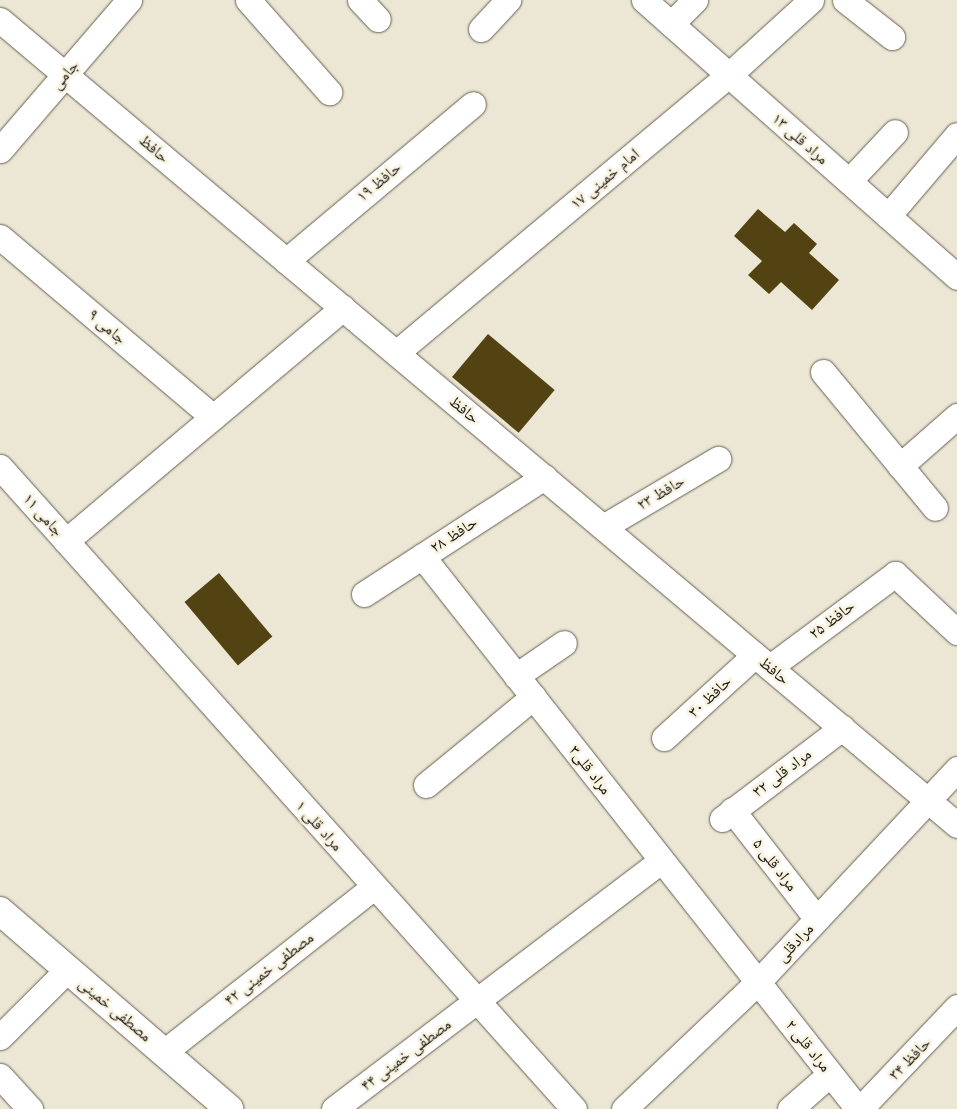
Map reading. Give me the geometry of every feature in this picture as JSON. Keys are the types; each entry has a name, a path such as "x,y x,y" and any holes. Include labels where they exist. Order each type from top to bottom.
{"main road":[{"name":"مصطفی خمینی","path":"0,912 229,1109"}],"street":[{"name":"جامی","path":"0,150 129,0"},
{"path":"248,0 329,92"},
{"path":"360,0 378,19"},
{"path":"481,29 508,0"},
{"name":"مراد قلی ۱۳","path":"644,0 888,216 954,269"},
{"path":"672,24 695,0"},
{"name":"امام خمینی ۱۷","path":"396,353 729,76 811,0"},
{"path":"845,0 892,37"},
{"name":"حافظ","path":"2,24 65,74 957,825"},
{"name":"حافظ ۱۹","path":"286,260 473,104"},
{"path":"849,181 895,132"},
{"path":"888,216 957,136"},
{"name":"جامی ۹","path":"0,236 213,417"},
{"path":"66,541 343,308"},
{"path":"823,372 935,508"},
{"path":"900,466 957,416"},
{"name":"حافظ ۲۳","path":"603,527 718,460"},
{"name":"جامی ۱۱","path":"0,467 66,541"},
{"name":"حافظ ۲۸","path":"364,594 544,477"},
{"name":"مراد قلی ۱","path":"66,541 574,1109"},
{"name":"مراد قلی۳","path":"422,556 758,983"},
{"name":"حافظ ۲۵","path":"762,661 895,574 957,632"},
{"path":"516,676 564,643"},
{"name":"حافظ ۳۰","path":"664,738 762,661"},
{"path":"426,785 533,697"},
{"name":"مراد قلی ۳۲","path":"727,815 842,728"},
{"name":"مرادقلی","path":"624,1109 758,983 957,769"},
{"name":"مراد قلی ۵","path":"727,815 817,919"},
{"name":"مصطفی خمینی ۴۴","path":"334,1109 661,861"},
{"name":"مصطفی خمینی ۴۲","path":"164,1052 374,887"},
{"path":"0,1037 67,970"},
{"name":"مراد قلی ۲","path":"758,983 859,1109"},
{"name":"حافظ ۳۴","path":"859,1109 957,1007"},
{"path":"790,1109 830,1074"},
{"path":"0,1076 30,1109"}],"building":[{"path":"758,209 785,232 794,223 817,244 809,253 839,280 812,310 781,282 769,294 748,275 762,261 734,236"},
{"path":"488,334 555,390 519,433 452,377"},
{"path":"219,573 272,637 238,666 185,602"}]}
